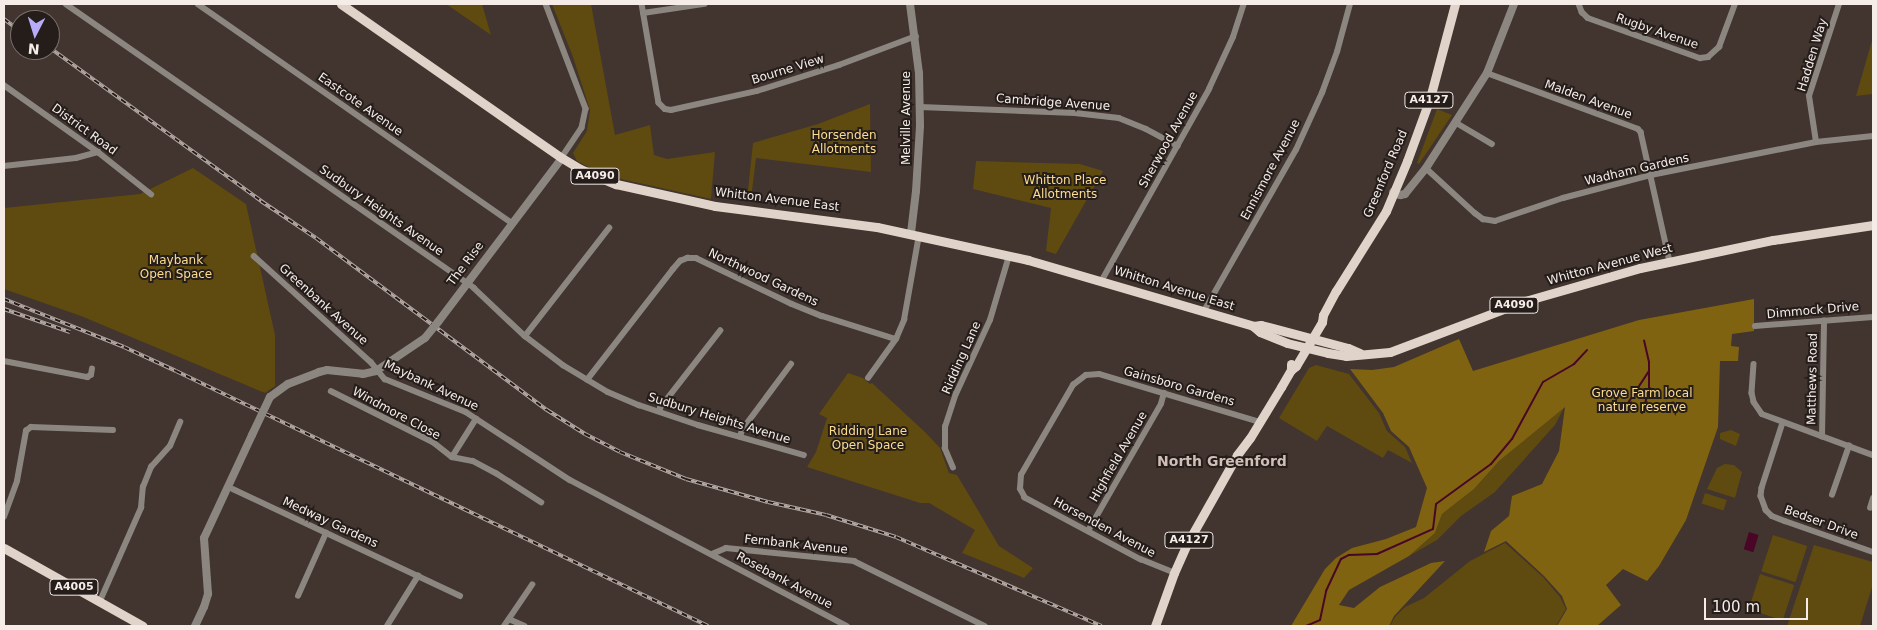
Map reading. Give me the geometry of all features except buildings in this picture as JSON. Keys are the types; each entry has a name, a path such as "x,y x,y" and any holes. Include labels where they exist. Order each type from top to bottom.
{"main road":[{"name":"Whitton Avenue East","path":"341,4 562,158 598,178 715,206 849,222 915,234 1009,256 1102,280 1253,326 1260,332 1304,348"},
{"name":"Greenford Road","path":"1156,626 1174,573 1188,542 1231,465 1260,422 1291,370 1296,366 1317,320 1323,315 1382,217 1407,162 1430,98 1455,4"},
{"name":"Whitton Avenue West","path":"1304,348 1346,356 1360,353 1390,352 1525,301 1670,262 1773,240 1873,225"},
{"name":"Whitton Avenue East","path":"1253,326 1261,324 1310,337"},
{"name":"Whitton Avenue West","path":"1310,337 1360,353"},
{"name":"A4005","path":"4,548 143,626"}],"street":[{"name":"Sudbury Heights Avenue","path":"66,4 466,283 525,336 563,365 587,380 608,392 660,412 804,456"},
{"name":"Eastcote Avenue","path":"198,4 512,224"},
{"path":"546,4 586,108 582,128 562,158"},
{"path":"642,4 644,13 704,4"},
{"name":"Melville Avenue","path":"910,4 916,36 920,106 915,234"},
{"name":"Sherwood Avenue","path":"1102,280 1178,146 1233,37 1244,4"},
{"name":"Ennismore Avenue","path":"1204,312 1296,150 1325,85 1337,52 1350,4"},
{"path":"1393,192 1400,196 1405,194 1426,168 1487,73 1514,4"},
{"name":"Rugby Avenue","path":"1579,4 1582,12 1588,18 1700,58 1708,57 1719,47 1735,4"},
{"name":"Hadden Way","path":"1816,142 1810,96 1839,4"},
{"name":"Bourne View","path":"644,13 659,103 663,108 671,110 757,91 839,65 916,36"},
{"name":"Malden Avenue","path":"1487,73 1638,128 1641,132 1670,262"},
{"name":"District Road","path":"4,85 98,152 151,194"},
{"name":"Cambridge Avenue","path":"920,106 1103,116 1132,123 1178,146"},
{"path":"1455,122 1492,144"},
{"name":"Wadham Gardens","path":"1426,168 1475,213 1483,219 1495,220 1563,198 1651,175 1816,142 1873,136"},
{"path":"4,166 76,158 98,152"},
{"name":"The Rise","path":"376,371 425,338 562,158"},
{"path":"525,336 609,228"},
{"path":"868,378 896,339 904,320 909,298 915,234"},
{"name":"Greenbank Avenue","path":"254,256 371,362 376,371"},
{"name":"Ridding Lane","path":"952,468 945,449 945,427 956,394 990,320 1009,256"},
{"name":"Northwood Gardens","path":"587,380 673,269 687,258 696,258 792,304 822,316 896,339"},
{"name":"Dimmock Drive","path":"1755,326 1873,317"},
{"name":"Matthews Road","path":"1822,437 1824,320"},
{"path":"660,412 660,408 720,331"},
{"path":"4,361 87,377 91,375 92,369"},
{"path":"740,437 742,430 791,364"},
{"path":"1754,364 1752,393 1754,402 1762,414 1873,455"},
{"name":"Maybank Avenue","path":"195,626 208,594 204,538 270,397 288,384 327,370 363,374 376,371 385,379 451,405 570,480 712,554"},
{"name":"Gainsboro Gardens","path":"1025,498 1020,489 1021,474 1073,385 1086,375 1099,374 1260,422"},
{"name":"Windmore Close","path":"331,391 433,442 452,457 473,461 542,502"},
{"name":"Highfield Avenue","path":"1088,531 1161,404 1164,393"},
{"path":"452,457 476,419"},
{"path":"100,601 141,508 143,487 151,467 170,446 180,422"},
{"name":"Bedser Drive","path":"1783,422 1762,488 1761,496 1766,510 1772,516 1873,552"},
{"path":"4,517 15,488 26,431 31,427 113,430"},
{"path":"1832,495 1849,446"},
{"name":"Medway Gardens","path":"233,489 460,596"},
{"name":"Horsenden Avenue","path":"1025,498 1141,560 1174,573"},
{"path":"1870,508 1873,498"},
{"path":"298,596 326,533"},
{"name":"Fernbank Avenue","path":"712,554 726,548 854,561 985,626"},
{"name":"Rosebank Avenue","path":"712,554 847,626"},
{"path":"387,626 418,576"},
{"path":"504,626 532,585"},
{"path":"509,619 525,626"}],"green space":[{"path":"446,4 482,4 491,35"},
{"path":"552,4 591,4 615,135 650,125 654,155 667,159 715,152 711,199 621,179 596,171 577,161 573,153 587,131 590,110 573,57"},
{"path":"1873,37 1873,94 1856,96"},
{"name":"Horsenden Allotments","path":"870,104 871,172 756,158 751,199 747,199 753,143 818,124"},
{"path":"1437,109 1452,115 1419,164 1417,163"},
{"name":"Whitton Place Allotments","path":"976,161 1080,164 1103,171 1056,254 1046,251 1051,208 973,189"},
{"name":"Maybank Open Space","path":"193,168 246,204 275,335 275,386 265,393 81,316 4,289 4,208 140,194"},
{"name":"Grove Farm local nature reserve","path":"1754,299 1754,331 1732,334 1731,346 1739,347 1738,361 1720,361 1718,427 1686,520 1659,566 1647,581 1623,569 1606,585 1621,605 1597,626 1557,626 1567,609 1562,596 1544,576 1506,541 1484,552 1491,531 1509,516 1512,496 1542,484 1559,451 1565,407 1499,461 1474,489 1442,514 1435,533 1409,556 1349,590 1339,605 1354,608 1380,587 1431,563 1445,561 1394,616 1389,626 1291,626 1325,569 1336,558 1352,548 1386,539 1416,527 1427,488 1409,447 1391,431 1383,413 1350,369 1372,370 1394,367 1459,339 1473,371 1639,320"},
{"path":"1316,365 1349,374 1379,413 1387,431 1405,447 1412,463 1388,450 1383,458 1327,426 1317,441 1279,418 1309,368"},
{"name":"Ridding Lane Open Space","path":"848,373 863,378 870,384 872,383 940,448 949,473 957,475 999,546 1033,568 1024,578 962,553 975,530 929,503 920,503 807,467 816,452 827,418 819,414"},
{"path":"1565,406 1555,425 1495,492 1461,516 1437,540 1409,556 1435,533 1442,514 1474,489 1499,461"},
{"path":"1731,430 1740,434 1736,446 1720,439 1720,433"},
{"path":"1725,464 1734,465 1742,472 1735,498 1707,489 1717,468"},
{"path":"1705,493 1727,500 1723,511 1702,503"},
{"path":"1773,535 1807,546 1795,582 1761,571"},
{"path":"1505,543 1543,577 1560,597 1566,609 1556,626 1390,626 1395,617 1405,607 1424,598 1470,561"},
{"path":"1814,545 1873,562 1873,584 1860,626 1787,626"},
{"path":"1760,574 1794,585 1783,620 1749,609"}],"shaded area":[{"path":"1749,532 1759,535 1753,552 1744,549"}],"waterway":[{"path":"1642,413 1649,390 1649,362 1644,341"},
{"path":"1306,626 1320,620 1326,591 1341,559 1349,555 1377,554 1433,529 1436,504 1491,464 1512,439 1543,382 1574,364 1587,350"},
{"path":"1626,406 1649,371"}],"railway":[{"path":"4,19 10,24"},
{"path":"60,55 261,201 316,238 547,410 585,434 620,452 686,479 768,502 826,515 896,537 1102,626"},
{"path":"4,299 124,347 176,371 708,626"},
{"path":"4,309 70,332"}],"district":[{"name":"North Greenford","path":"1222,461"}]}
